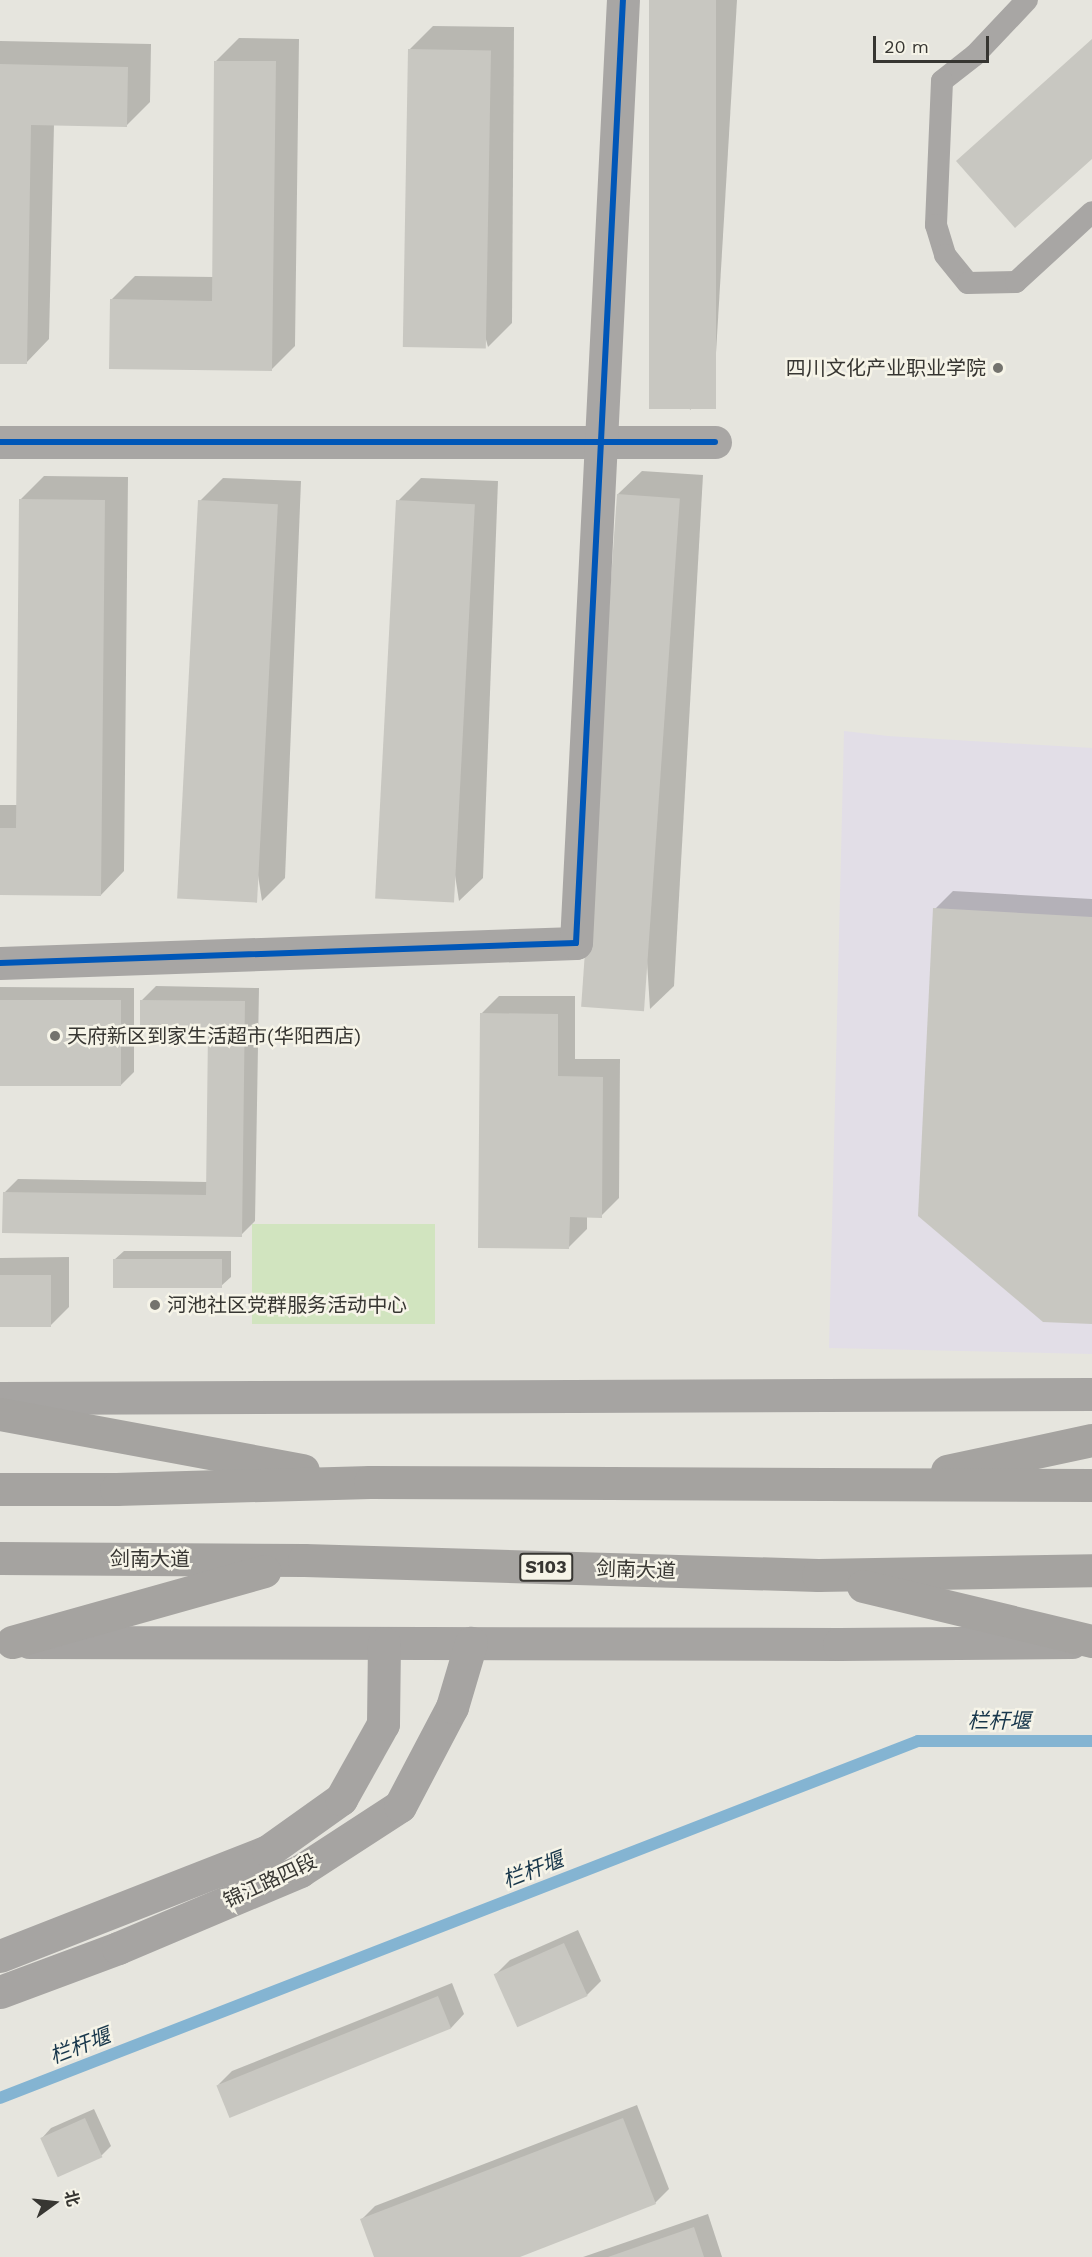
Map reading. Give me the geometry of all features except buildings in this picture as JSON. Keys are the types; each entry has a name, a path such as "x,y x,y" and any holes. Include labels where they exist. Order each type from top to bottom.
{"highway":[{"path":"0,1414 370,1482"},
{"path":"885,1484 1092,1440"},
{"path":"0,1489 116,1489 370,1482 1092,1485"},
{"name":"剑南大道","path":"0,1558 304,1560 818,1575 1092,1570"},
{"path":"6,1642 304,1560"},
{"path":"818,1575 1092,1641"}],"main road":[{"path":"0,1398 1092,1394"},
{"path":"6,1642 1092,1641"},
{"name":"锦江路四段","path":"0,1956 268,1851 341,1799 383,1724 384,1643"},
{"name":"锦江路四段","path":"0,1992 118,1948 300,1871 400,1806 452,1707 471,1643"}],"street":[{"path":"0,963 576,943 623,0"},
{"path":"0,442 601,440 715,442"}],"lane":[{"path":"1027,0 975,55 942,81 936,225 945,255 968,283 1016,282 1092,212"}],"shaded area":[{"path":"844,731 888,736 1092,748 1092,1354 829,1348"}],"green space":[{"path":"252,1224 435,1224 435,1324 252,1324"}],"waterway":[{"name":"栏杆堰","path":"0,2098 918,1741 1092,1741"}],"cycle path":[{"path":"0,963 576,943 623,0"},
{"path":"0,442 715,442"}],"place":[{"name":"四川文化产业职业学院","path":"998,368"},
{"name":"天府新区到家生活超市(华阳西店)","path":"55,1036"},
{"name":"河池社区党群服务活动中心","path":"155,1305"}]}
